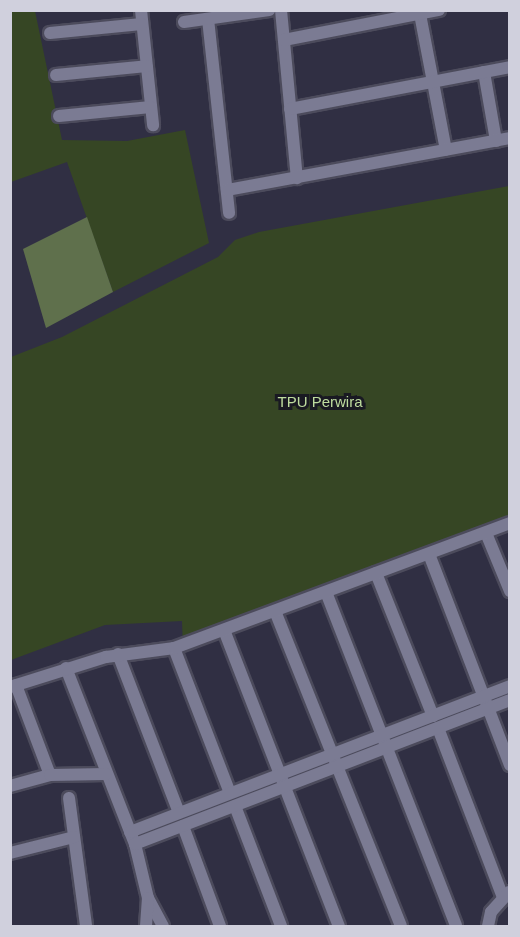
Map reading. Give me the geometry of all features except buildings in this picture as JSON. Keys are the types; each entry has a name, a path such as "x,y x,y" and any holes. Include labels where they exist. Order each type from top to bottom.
{"street":[{"path":"141,10 153,125"},
{"path":"184,22 201,17 269,10"},
{"path":"281,10 297,178"},
{"path":"284,40 439,10"},
{"path":"420,14 446,150"},
{"path":"201,17 229,213"},
{"path":"50,33 142,24"},
{"path":"56,75 147,66"},
{"path":"290,109 510,67"},
{"path":"484,72 496,141"},
{"path":"59,116 151,107"},
{"path":"227,190 510,138"},
{"path":"50,775 13,686 118,654 174,648 510,523"},
{"path":"486,533 506,572 510,591"},
{"path":"429,554 510,765"},
{"path":"376,573 506,894 491,912 488,927"},
{"path":"326,592 456,927"},
{"path":"275,611 401,927"},
{"path":"224,630 339,927"},
{"path":"174,648 230,793"},
{"path":"118,654 179,813"},
{"path":"66,668 135,844 148,898 163,927"},
{"path":"135,844 386,748 483,696 510,686"},
{"path":"130,832 381,735 488,708 510,700"},
{"path":"10,786 50,775 106,774"},
{"path":"69,798 86,927"},
{"path":"235,806 281,927"},
{"path":"183,826 220,927"},
{"path":"10,853 74,837"},
{"path":"146,927 148,898"}],"green space":[{"path":"11,11 35,11 62,140 127,141 185,130 209,243 113,292 67,162 11,182"},
{"name":"TPU Perwira","path":"509,186 509,518 183,649 182,621 105,625 11,660 11,357 62,337 218,257 235,240 259,232"},
{"path":"87,217 113,292 46,328 23,249"}]}
